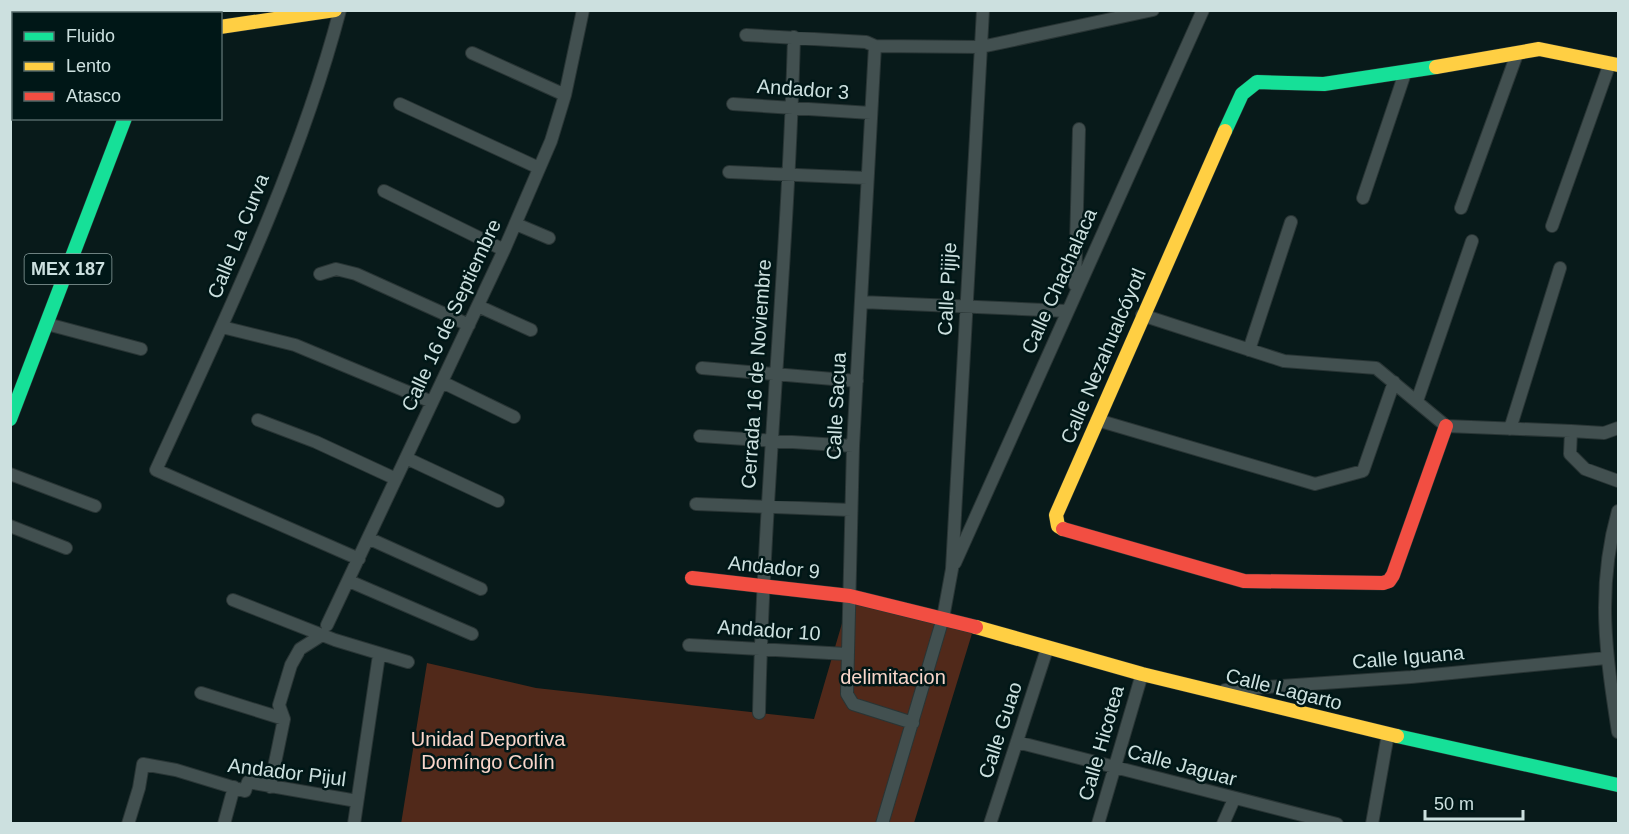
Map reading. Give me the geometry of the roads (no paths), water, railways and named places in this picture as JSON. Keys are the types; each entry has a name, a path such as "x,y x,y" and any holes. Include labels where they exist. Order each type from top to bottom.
{"street":[{"path":"222,27 337,10"},
{"name":"Calle La Curva","path":"337,10 330,48 285,175 222,327 156,470 359,559"},
{"name":"Calle 16 de Septiembre","path":"325,630 370,539 396,478 516,224 565,95 583,10"},
{"name":"Calle Pijije","path":"952,569 983,10"},
{"path":"746,35 870,42 875,46 981,46 1153,10"},
{"name":"Calle Chachalaca","path":"952,569 1203,10"},
{"name":"Cerrada 16 de Noviembre","path":"759,713 763,584 777,376 794,37"},
{"name":"Calle Sacua","path":"875,46 853,446 847,654 849,700 853,704 913,723"},
{"name":"Calle Nezahualcóyotl","path":"1446,426 1389,581 1244,581 1066,531 1058,526 1056,515 1142,315 1242,94 1257,82 1324,84 1405,73 1539,49 1614,64"},
{"path":"472,53 565,95"},
{"path":"1461,208 1517,54"},
{"path":"1552,226 1614,64"},
{"path":"1363,198 1405,73"},
{"path":"400,104 539,168"},
{"name":"Andador 3","path":"733,104 871,112"},
{"name":"MEX 187","path":"10,419 14,400 47,324 124,120"},
{"path":"1075,292 1079,129"},
{"path":"729,172 867,178"},
{"path":"384,191 504,250"},
{"path":"1249,350 1292,222"},
{"path":"516,224 549,238"},
{"path":"1417,401 1472,241"},
{"path":"1510,429 1560,268"},
{"path":"320,274 336,269 356,274 469,325"},
{"path":"861,302 1067,311"},
{"path":"478,306 531,330"},
{"path":"1142,315 1284,361 1376,368 1446,426 1604,433 1618,428"},
{"path":"47,324 141,349"},
{"path":"222,327 295,345 432,402"},
{"path":"702,368 857,381"},
{"path":"442,382 514,417"},
{"path":"1097,420 1315,484 1363,471 1394,382"},
{"path":"258,420 316,442 396,478"},
{"path":"1571,431 1570,454 1576,463 1618,481"},
{"path":"700,436 853,446"},
{"path":"406,458 498,501"},
{"path":"10,474 95,506"},
{"path":"696,504 851,510"},
{"path":"1618,511 1616,530 1606,569 1603,610 1606,658 1618,732"},
{"path":"10,526 66,548"},
{"path":"370,539 481,589"},
{"path":"882,824 943,618 952,569"},
{"name":"Andador 9","path":"692,578 763,584 850,596 943,618"},
{"path":"349,581 472,634"},
{"path":"233,600 325,630 379,655 408,662"},
{"name":"Calle Lagarto","path":"943,618 1142,674 1388,734 1618,785"},
{"path":"270,787 284,719 279,705 291,665 300,649 325,630"},
{"name":"Andador 10","path":"689,645 847,654"},
{"name":"Calle Guao","path":"990,824 1047,649"},
{"path":"354,824 379,655"},
{"name":"Calle Iguana","path":"1213,691 1412,677 1606,658"},
{"name":"Calle Hicotea","path":"1098,824 1142,674"},
{"path":"201,693 284,719"},
{"path":"1372,824 1388,734"},
{"name":"Calle Jaguar","path":"1017,742 1337,824"},
{"name":"Andador Pijul","path":"128,824 139,788 143,764 176,770 245,791 248,782 357,801"},
{"path":"224,824 234,788"},
{"path":"1224,824 1234,799"}],"park label":[{"name":"delimitacion","path":"893,677"},
{"name":"Unidad Deportiva Domíngo Colín","path":"488,750"}]}
